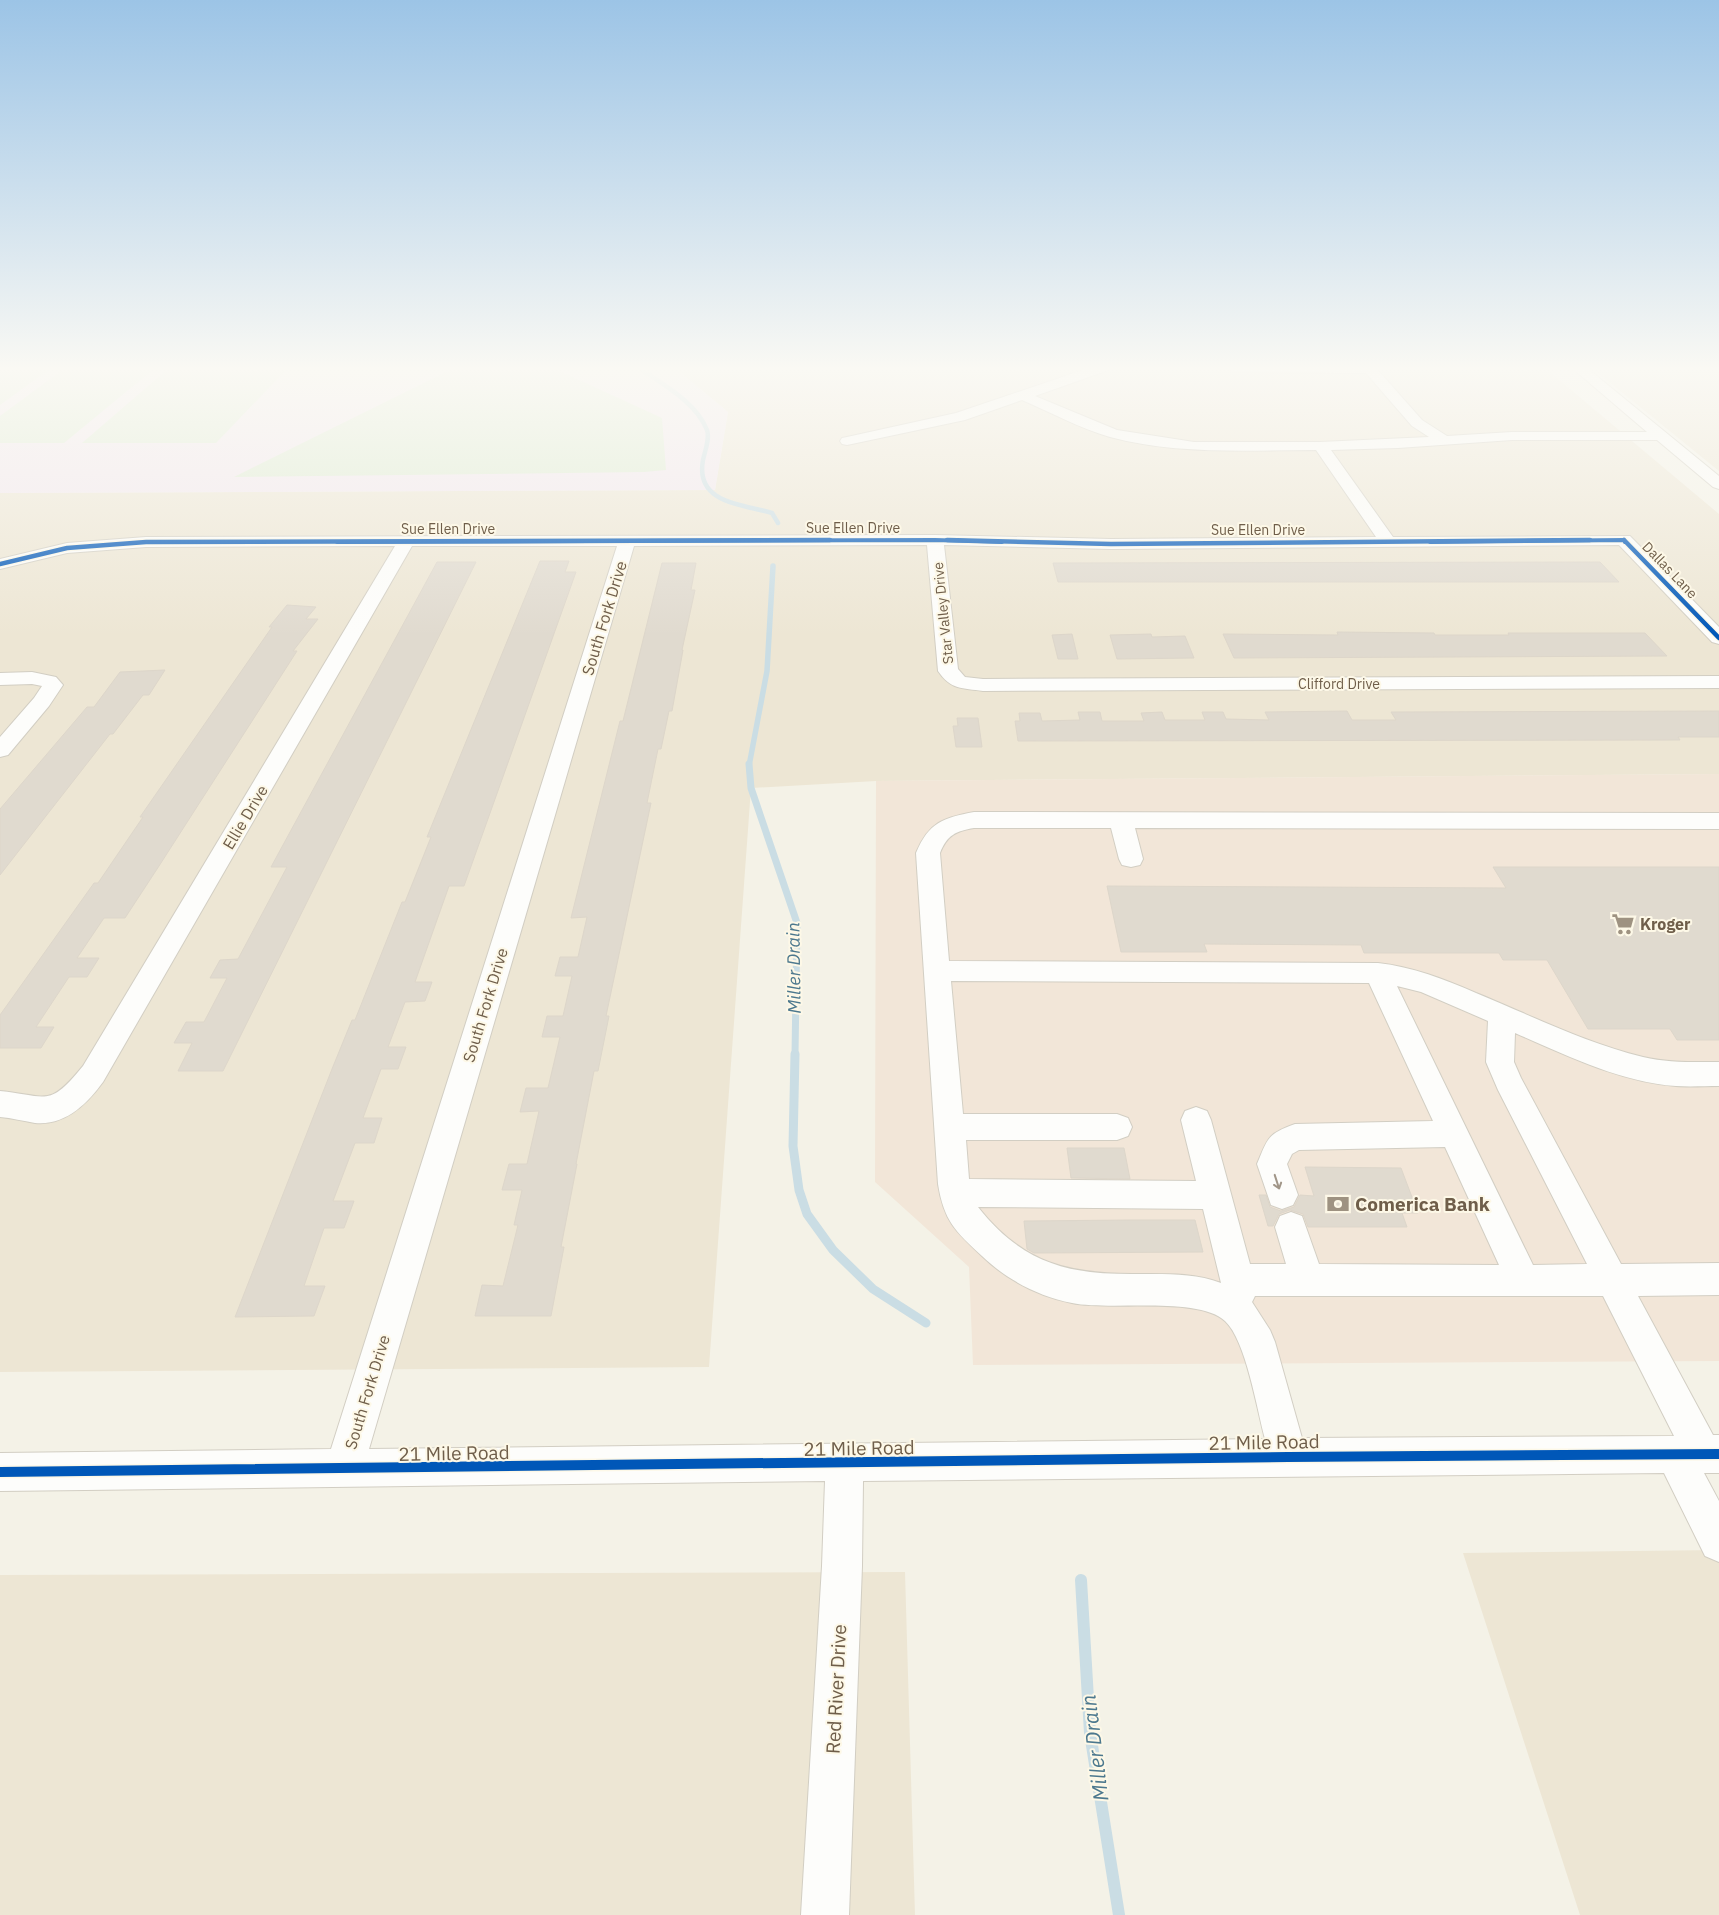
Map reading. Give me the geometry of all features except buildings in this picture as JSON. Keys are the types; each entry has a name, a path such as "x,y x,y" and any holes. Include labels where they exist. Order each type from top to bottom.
{"street":[{"path":"1328,457 1387,541"},
{"path":"1686,457 1719,484"},
{"name":"Sue Ellen Drive","path":"0,564 81,546 146,542 935,540 1111,544 1624,540"},
{"name":"Star Valley Drive","path":"935,540 948,671 959,682"},
{"name":"Dallas Lane","path":"1624,540 1719,638"},
{"name":"South Fork Drive","path":"344,1469 627,541"},
{"name":"Ellie Drive","path":"0,1104 18,1105 37,1110 55,1108 68,1102 93,1074 407,542"},
{"path":"0,679 32,678 49,681 52,684 48,694 0,750"},
{"name":"Clifford Drive","path":"959,682 1003,685 1719,682"},
{"path":"1719,821 974,820 946,826 933,839 928,853 949,1126 958,1207 975,1229 1003,1254 1034,1275 1072,1286 1116,1290 1182,1290 1212,1296 1238,1294 1308,1281 1719,1279"},
{"path":"1121,820 1131,860"},
{"path":"937,971 1378,973 1412,979 1599,1056 1644,1069 1676,1074 1719,1074"},
{"path":"1378,973 1524,1281"},
{"path":"1502,1015 1500,1062 1699,1454 1719,1542"},
{"path":"1196,1120 1216,1195 1238,1294 1258,1342 1288,1457"},
{"path":"949,1126 1117,1127"},
{"path":"1282,1195 1272,1164 1280,1145 1295,1137 1454,1134"},
{"path":"955,1193 1216,1195"},
{"path":"1291,1226 1308,1281"},
{"name":"21 Mile Road","path":"0,1472 1699,1454"},
{"name":"Red River Drive","path":"825,1915 842,1566 844,1463"}],"shaded area":[{"path":"0,457 720,457 715,490 0,493"},
{"path":"720,457 1652,457 1719,514 1719,774 876,781 751,788 709,1367 0,1372 0,493 715,490"},
{"path":"1702,457 1719,457 1719,471"},
{"path":"1719,774 1719,1361 973,1365 969,1267 875,1182 876,781"},
{"path":"1719,1550 1719,1915 1580,1915 1463,1553"},
{"path":"905,1572 915,1915 0,1915 0,1575"}],"green space":[{"path":"274,457 665,457 666,470 644,472 234,477"}],"waterway":[{"name":"Miller Drain","path":"704,457 702,474 706,485 713,493 734,504 772,513 778,523"},
{"name":"Miller Drain","path":"749,765 767,671 773,566"},
{"name":"Miller Drain","path":"749,765 751,788 797,923 795,1055"},
{"name":"Miller Drain","path":"795,1054 793,1146 799,1190 807,1214 833,1250 873,1289 926,1323"},
{"name":"Miller Drain","path":"1081,1580 1090,1733 1119,1915"}],"cycle path":[{"path":"0,564 67,548 146,542 935,540 1111,544 1624,540 1719,638"},
{"path":"0,1472 1288,1457 1719,1454"}],"place":[{"name":"Kroger","path":"1623,924"},
{"name":"Comerica Bank","path":"1338,1204"}]}
